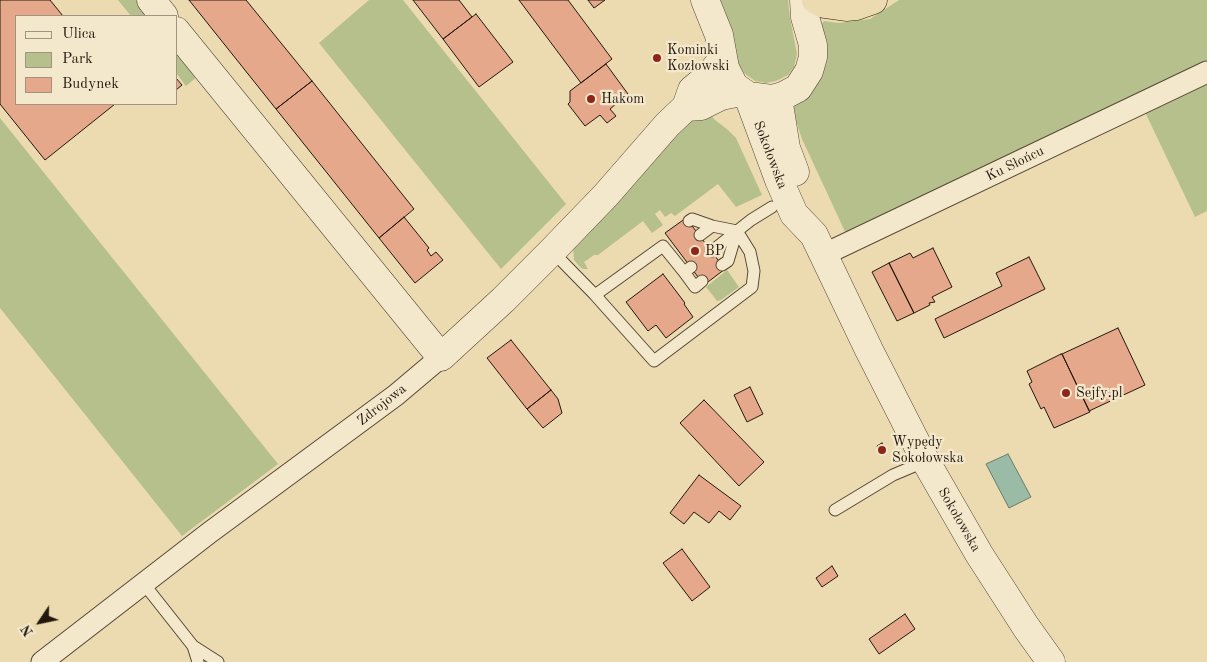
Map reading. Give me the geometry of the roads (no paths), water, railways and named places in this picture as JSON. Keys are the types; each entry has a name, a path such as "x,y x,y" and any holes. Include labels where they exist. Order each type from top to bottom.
{"highway":[{"path":"816,0 824,4 846,7 856,6 873,0"}],"street":[{"path":"151,0 163,15"},
{"name":"Sokołowska","path":"705,0 719,36 728,75 734,86 745,94 779,180 783,211 819,245"},
{"path":"686,106 701,106 721,96 745,94 764,99 778,98 798,88 807,76 812,62 813,45 805,17 804,0"},
{"path":"178,33 441,357"},
{"name":"Zdrojowa","path":"42,662 209,534 396,396 441,357 503,300 606,195 686,106 692,90 710,75 723,58"},
{"name":"Ku Słońcu","path":"819,245 1207,72"},
{"name":"Sokołowska","path":"778,98 786,148 797,179 810,204 819,245 876,365 925,460 979,554 1051,662"}],"lane":[{"path":"712,251 737,231 783,211"},
{"path":"552,251 595,295 654,362 752,287 754,271 750,252 737,231 712,226 692,219 689,221"},
{"path":"700,235 712,226"},
{"path":"722,265 728,261 737,231"},
{"path":"595,295 666,241 687,270 695,286 702,281"},
{"path":"835,510 892,475 912,468 925,460"},
{"path":"144,584 193,646 218,662"},
{"path":"193,646 198,662"}],"place":[{"name":"Kominki Kozłowski","path":"657,58"},
{"name":"Hakom","path":"591,99"},
{"name":"BP","path":"695,251"},
{"name":"Sejfy.pl","path":"1066,393"},
{"name":"Wypędy Sokołowska","path":"882,450"}]}
